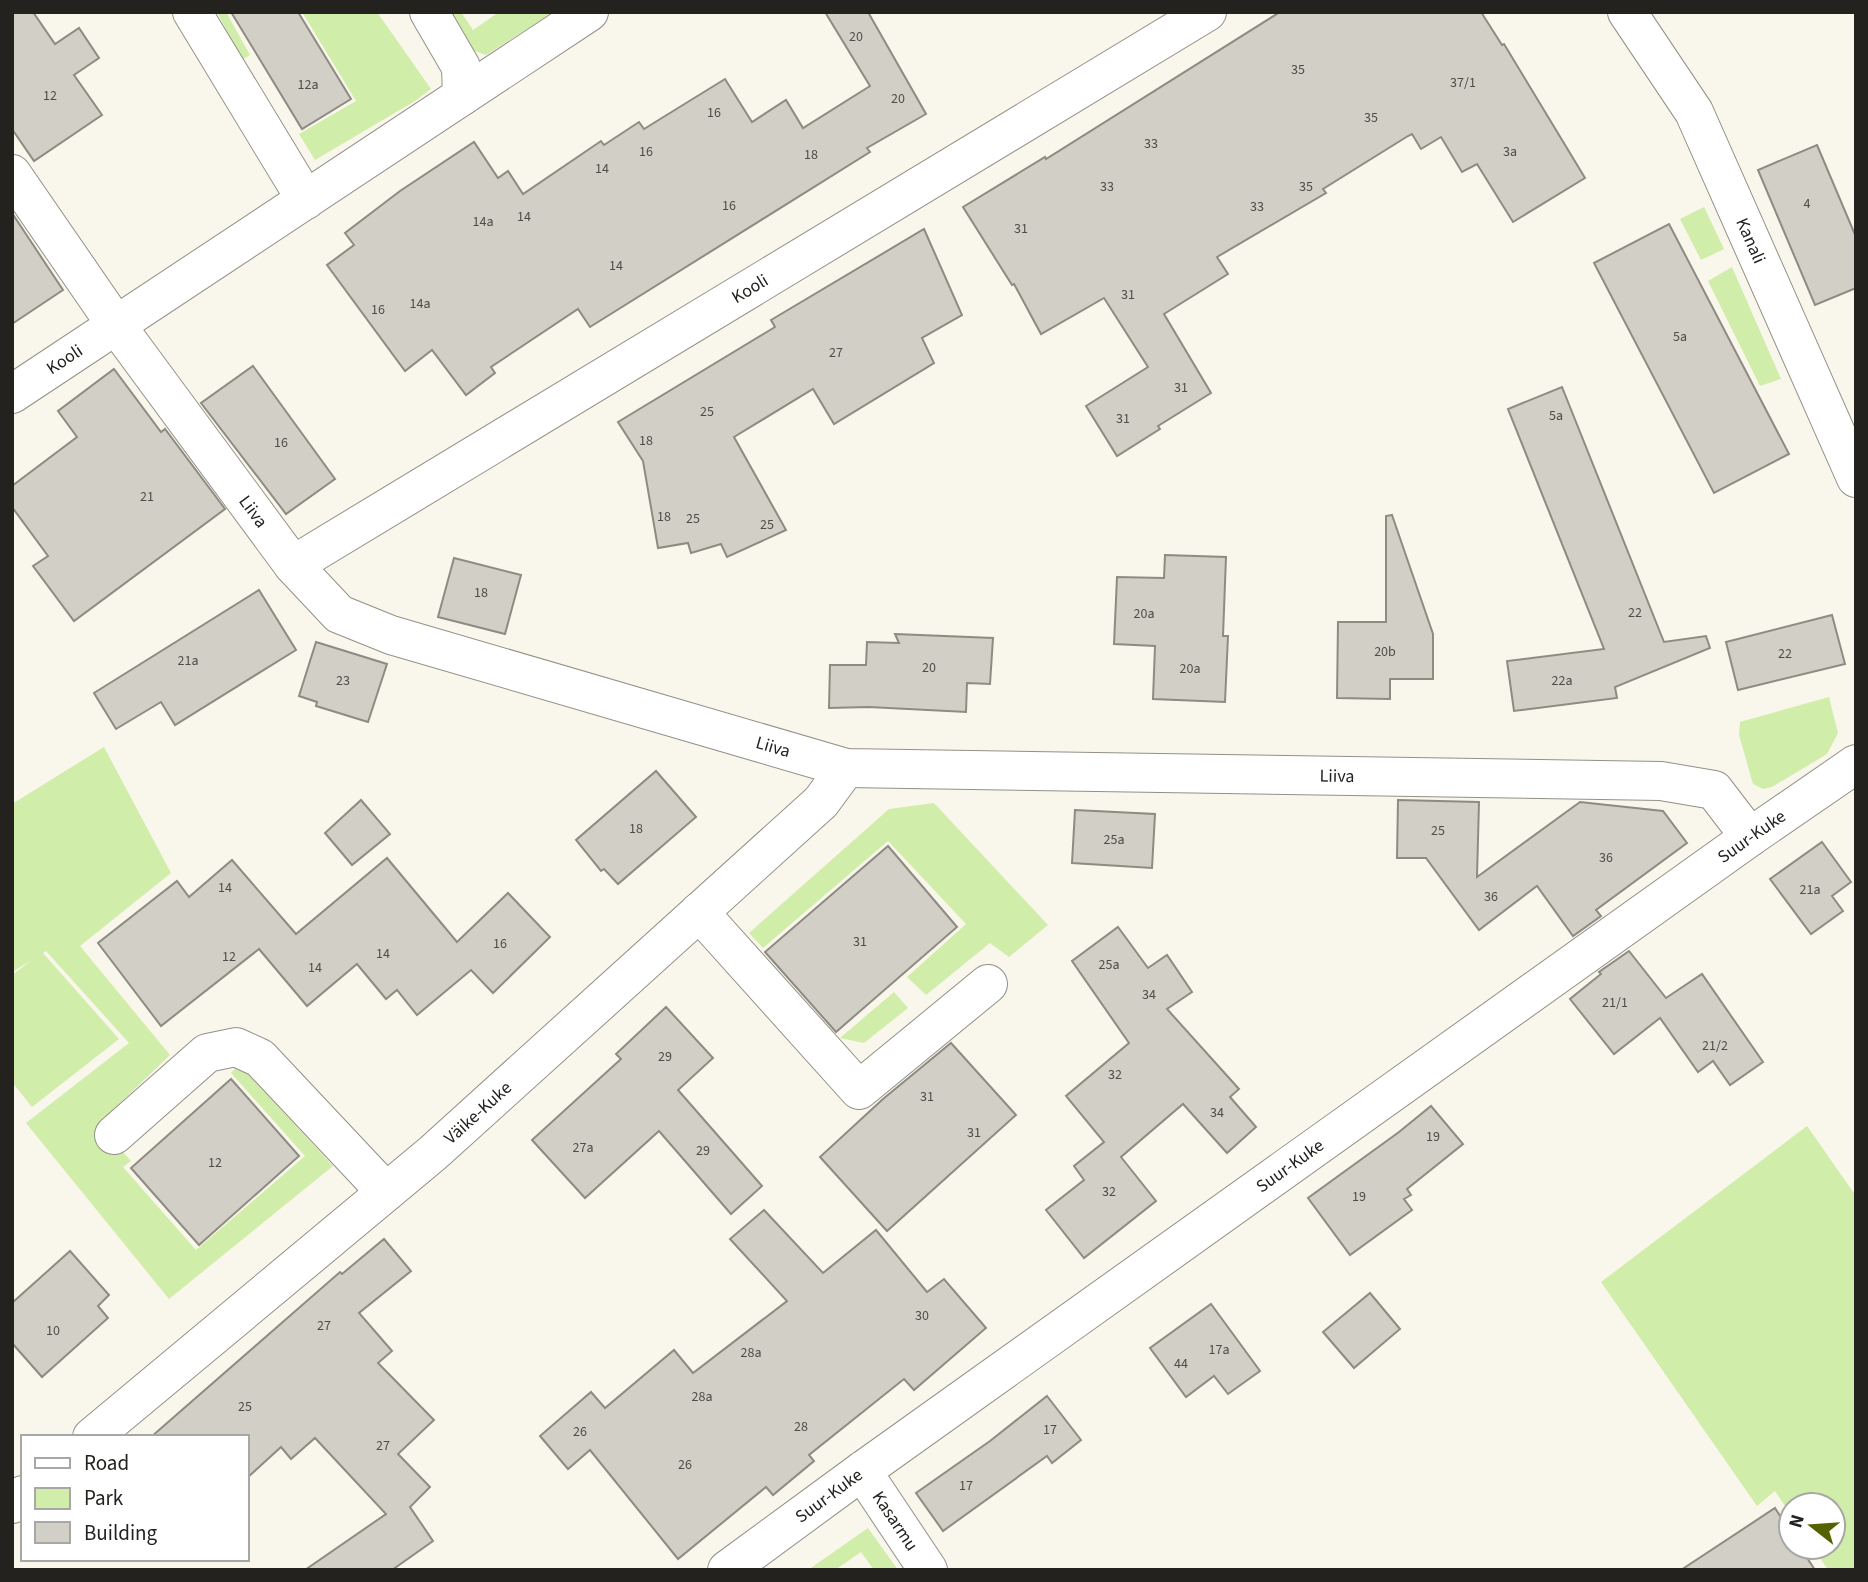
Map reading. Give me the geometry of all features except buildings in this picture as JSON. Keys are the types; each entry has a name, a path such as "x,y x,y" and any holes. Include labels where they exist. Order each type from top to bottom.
{"street":[{"path":"192,12 306,200"},
{"path":"429,12 461,67 463,96"},
{"name":"Kooli","path":"12,394 589,12"},
{"name":"Kooli","path":"293,565 1207,12"},
{"name":"Kanali","path":"1627,12 1694,112 1856,478"},
{"name":"Liiva","path":"12,174 116,326 293,565 339,614 391,635 846,768 1661,780 1714,790 1750,836"},
{"name":"Suur-Kuke","path":"729,1569 1750,836 1856,764"},
{"name":"Väike-Kuke","path":"94,1435 433,1153 821,802 846,768"},
{"path":"699,912 859,1090 988,984"},
{"path":"114,1135 207,1053 236,1046 260,1058 386,1192"},
{"name":"Kasarmu","path":"862,1471 928,1570"}],"green space":[{"path":"217,12 226,12 250,55 242,60"},
{"path":"302,12 377,12 431,89 315,160 299,134 356,101"},
{"path":"448,12 461,12 473,30 499,12 554,12 486,55 469,49"},
{"path":"1704,207 1724,249 1701,260 1680,219"},
{"path":"1732,267 1781,379 1760,386 1708,281"},
{"path":"1829,697 1838,733 1827,754 1772,787 1763,789 1753,784 1739,735 1740,722"},
{"path":"104,747 171,873 80,946 170,1055 98,1124 131,1161 123,1167 196,1250 305,1156 231,1073 239,1064 333,1166 169,1299 26,1123 129,1043 46,951 43,953 119,1039 32,1107 12,1082 12,975 32,960 12,972 12,804"},
{"path":"934,803 1048,925 1009,957 990,943 926,995 907,977 966,924 888,841 763,948 749,933 889,809"},
{"path":"894,992 908,1008 864,1043 840,1038"},
{"path":"1807,1126 1856,1196 1856,1570 1828,1570 1822,1561 1847,1561 1847,1491 1777,1491 1777,1494 1775,1491 1757,1506 1601,1282"},
{"path":"868,1528 898,1570 874,1570 861,1552 835,1570 808,1570"}]}
